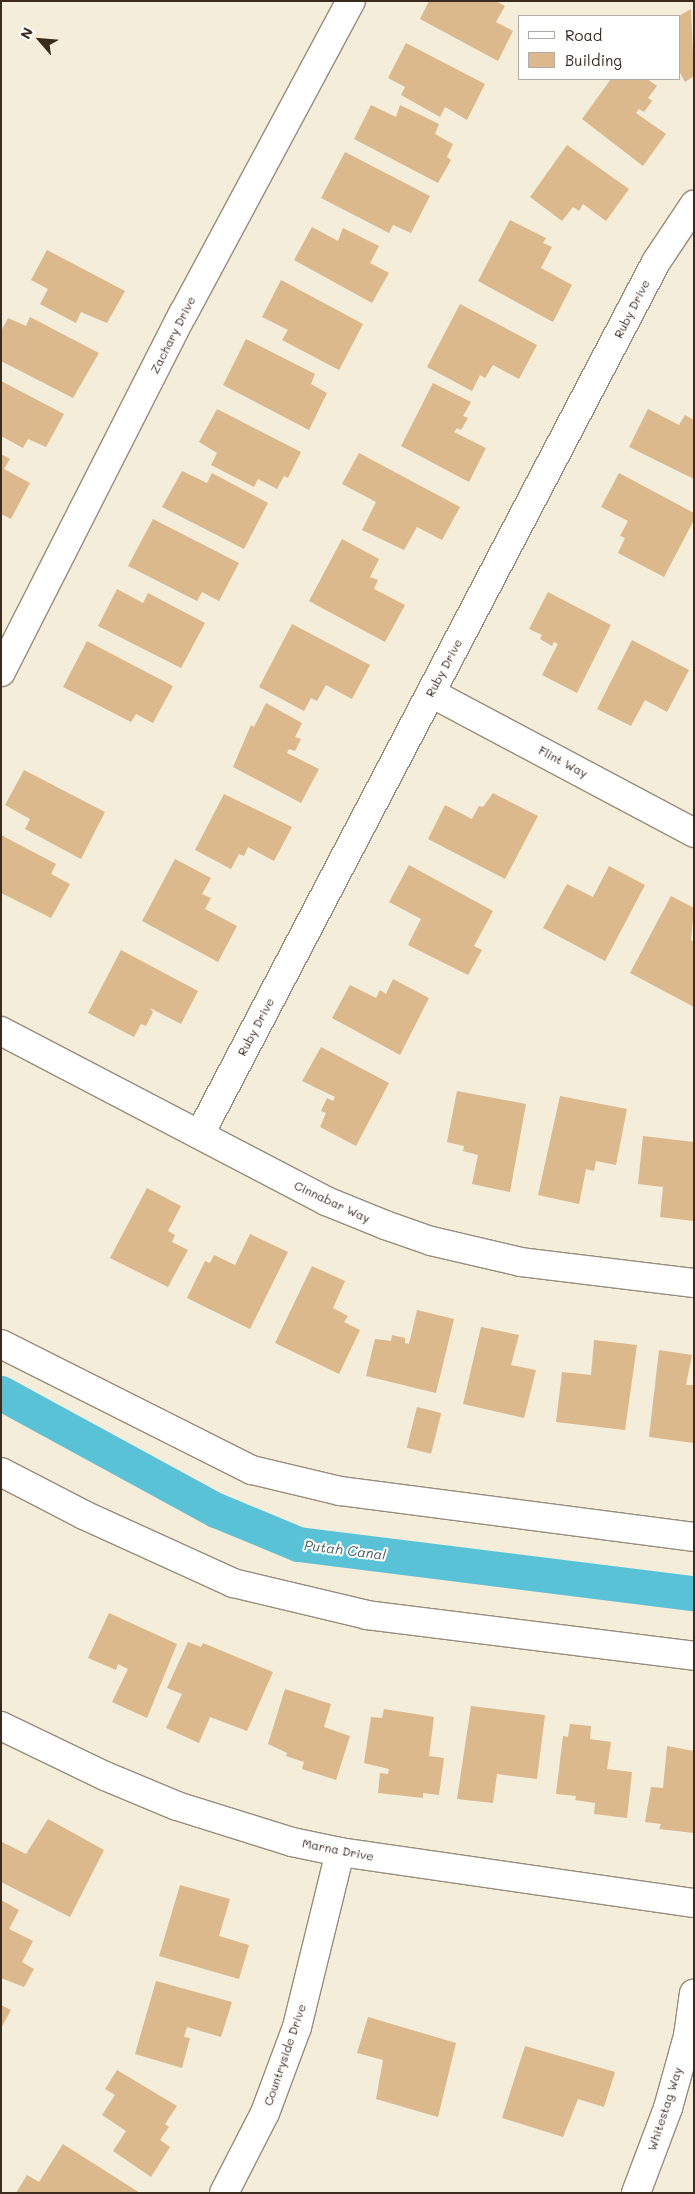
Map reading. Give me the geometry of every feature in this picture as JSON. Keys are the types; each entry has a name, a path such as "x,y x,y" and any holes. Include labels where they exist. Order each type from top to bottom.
{"street":[{"name":"Zachary Drive","path":"4,661 183,314 351,1"},
{"name":"Ruby Drive","path":"200,1134 656,262 694,205"},
{"name":"Flint Way","path":"431,693 694,833"},
{"name":"Cinnabar Way","path":"1,1031 326,1201 431,1241 521,1262 694,1283"},
{"path":"1,1344 252,1470 340,1491 694,1536"},
{"path":"1,1472 84,1515 234,1582 367,1615 694,1656"},
{"name":"Marna Drive","path":"1,1726 105,1776 177,1806 234,1826 340,1852 694,1904"},
{"name":"Countryside Drive","path":"224,2193 265,2113 297,2027 340,1852"},
{"name":"Whitestag Way","path":"636,2193 668,2108 688,2036 694,1993"}],"building":[{"path":"429,1 496,1 505,6 496,22 513,31 498,61 420,19"},
{"path":"691,9 694,76 685,82 680,73 680,15"},
{"path":"406,43 485,84 467,120 445,107 440,117 401,95 405,87 388,78"},
{"path":"610,80 648,80 657,86 648,98 652,101 644,112 639,109 636,113 666,134 643,166 582,119"},
{"path":"371,105 396,117 400,105 439,124 435,134 453,144 447,157 451,160 438,183 354,139"},
{"path":"567,145 629,189 606,221 583,204 579,211 573,207 562,221 530,197"},
{"path":"345,152 430,196 411,233 393,225 389,233 321,198"},
{"path":"510,220 546,238 543,243 552,247 541,268 572,285 553,322 478,281"},
{"path":"312,227 338,241 343,228 379,246 370,263 389,273 372,303 294,260"},
{"path":"47,250 125,291 107,323 81,312 76,323 40,304 48,289 31,280"},
{"path":"281,280 363,324 339,370 282,340 288,330 262,317"},
{"path":"460,304 537,345 519,379 493,365 485,378 480,375 472,391 427,367"},
{"path":"30,317 99,353 73,398 1,361 1,331 8,318 26,326"},
{"path":"246,339 315,374 311,384 327,393 309,430 223,385"},
{"path":"1,381 64,414 46,447 28,439 23,448 1,436"},
{"path":"433,383 471,402 463,416 468,418 461,430 457,428 454,432 486,448 469,482 401,446"},
{"path":"217,409 301,452 288,478 284,476 277,489 258,479 254,487 211,465 217,453 199,442"},
{"path":"648,409 679,425 685,415 694,420 694,479 629,447"},
{"path":"359,453 460,507 442,540 417,527 404,550 362,530 376,502 342,484"},
{"path":"1,454 10,459 4,469 30,483 11,519 1,514"},
{"path":"182,471 207,483 212,473 268,503 244,549 162,507"},
{"path":"619,473 694,513 694,520 664,577 618,553 625,538 620,536 628,521 601,507"},
{"path":"153,519 239,563 219,601 202,592 197,601 128,566"},
{"path":"342,539 379,559 370,577 378,580 374,589 405,605 385,642 309,601"},
{"path":"117,589 143,603 148,593 205,623 181,668 98,626"},
{"path":"548,592 611,625 577,693 542,675 558,644 554,642 552,646 540,639 542,635 529,629"},
{"path":"292,624 370,665 352,699 326,685 317,701 311,698 304,711 259,687"},
{"path":"632,640 689,670 667,712 645,700 631,726 597,709"},
{"path":"87,641 173,686 153,723 136,714 131,722 63,687"},
{"path":"266,703 302,723 295,737 301,739 295,751 289,749 287,753 319,769 301,803 233,767 251,725 254,727"},
{"path":"24,770 105,812 81,859 25,829 30,819 5,805"},
{"path":"493,793 538,816 505,879 428,839 445,805 472,819 479,806 483,807"},
{"path":"224,794 292,827 274,861 248,847 244,856 239,854 231,869 195,850"},
{"path":"1,835 56,864 51,874 70,884 51,918 1,893"},
{"path":"175,859 211,878 202,894 211,898 205,909 237,926 218,962 142,921"},
{"path":"409,865 493,911 474,946 482,950 468,975 408,945 421,919 389,902"},
{"path":"609,866 645,885 605,961 543,928 567,884 593,897"},
{"path":"671,896 694,908 691,940 694,942 694,1007 630,973"},
{"path":"121,950 198,991 181,1024 150,1008 153,1012 146,1026 141,1024 134,1037 88,1013"},
{"path":"393,979 429,998 400,1055 332,1018 350,985 376,998 380,990 386,994"},
{"path":"321,1047 389,1083 356,1146 320,1127 326,1113 321,1111 327,1098 333,1101 335,1097 302,1081"},
{"path":"457,1091 526,1104 510,1192 472,1184 478,1155 463,1151 464,1146 447,1142"},
{"path":"560,1096 627,1109 616,1165 596,1161 594,1171 586,1169 579,1204 538,1195"},
{"path":"643,1136 694,1142 694,1221 660,1217 663,1187 638,1184"},
{"path":"147,1188 181,1206 168,1231 175,1235 172,1242 188,1250 168,1287 110,1258"},
{"path":"250,1234 288,1252 250,1329 187,1298 205,1261 210,1263 214,1255 235,1265"},
{"path":"312,1266 345,1281 333,1308 348,1316 344,1322 360,1330 339,1374 275,1343"},
{"path":"417,1310 454,1319 436,1393 366,1376 375,1339 391,1341 392,1335 405,1338 405,1343 409,1344"},
{"path":"481,1327 519,1335 511,1365 536,1370 524,1418 463,1404"},
{"path":"594,1340 637,1345 625,1430 556,1422 562,1372 591,1375"},
{"path":"659,1350 692,1355 686,1385 694,1385 694,1443 649,1437"},
{"path":"417,1407 441,1413 431,1454 407,1448"},
{"path":"109,1613 177,1644 147,1718 112,1702 128,1669 118,1664 116,1670 88,1658"},
{"path":"188,1642 201,1647 203,1643 273,1672 247,1731 210,1717 199,1743 166,1728 182,1694 167,1688"},
{"path":"285,1689 331,1704 324,1727 350,1736 336,1780 302,1769 304,1762 286,1756 287,1753 268,1744"},
{"path":"471,1706 545,1715 537,1779 497,1774 493,1803 457,1799"},
{"path":"384,1709 434,1717 429,1756 444,1758 439,1795 423,1793 423,1798 378,1793 380,1773 388,1774 389,1769 364,1763 371,1717 382,1718"},
{"path":"570,1724 591,1726 590,1739 611,1742 607,1769 632,1772 627,1818 594,1814 595,1803 575,1800 576,1796 556,1794 563,1736 568,1737"},
{"path":"667,1746 694,1751 694,1833 659,1829 661,1824 645,1822 651,1787 663,1788"},
{"path":"48,1819 104,1850 70,1917 1,1882 2,1842 26,1854"},
{"path":"180,1885 230,1899 219,1936 249,1945 239,1979 159,1956"},
{"path":"1,1900 19,1910 9,1929 33,1941 22,1962 34,1969 24,1987 1,1978"},
{"path":"156,1981 232,2002 221,2037 187,2027 184,2037 190,2038 182,2068 135,2054"},
{"path":"1,2005 11,2010 1,2028"},
{"path":"368,2017 456,2043 438,2117 376,2099 383,2060 357,2053"},
{"path":"525,2046 615,2072 604,2107 578,2099 563,2137 502,2118"},
{"path":"117,2070 177,2106 165,2124 169,2127 160,2140 170,2147 151,2177 113,2151 126,2131 102,2115 115,2095 105,2089"},
{"path":"63,2144 140,2193 16,2193 27,2175 39,2182"}],"waterway":[{"name":"Putah Canal","path":"1,1393 216,1510 298,1544 694,1593"}]}
